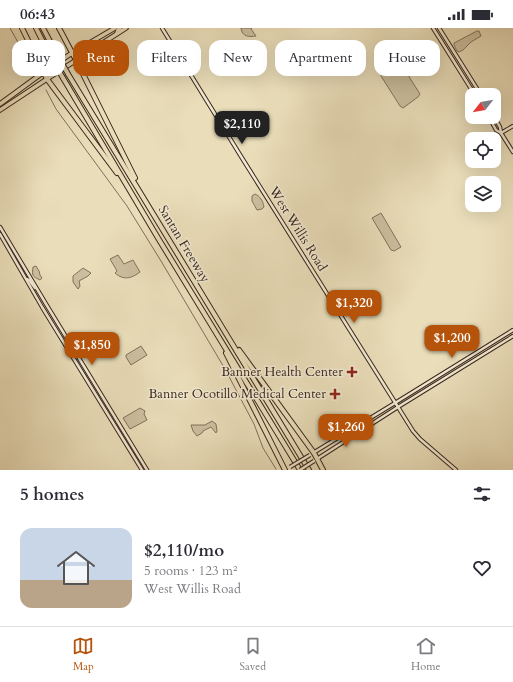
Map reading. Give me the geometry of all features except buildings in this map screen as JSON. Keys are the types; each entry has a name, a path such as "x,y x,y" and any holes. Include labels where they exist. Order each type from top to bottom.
{"highway":[{"path":"22,28 28,40"},
{"name":"Santan Freeway","path":"36,28 63,78 300,470"},
{"name":"Santan Freeway","path":"43,28 68,74 309,470"},
{"path":"59,28 72,53"},
{"path":"46,76 137,200"},
{"path":"84,76 147,204"},
{"path":"204,312 285,470"},
{"path":"218,320 324,470"}],"main road":[{"path":"65,58 115,28"},
{"path":"117,33 120,28"},
{"path":"106,40 126,28"},
{"name":"West Willis Road","path":"162,28 416,435 456,470"},
{"path":"433,28 472,88"},
{"path":"439,28 477,88"},
{"path":"0,110 73,62"},
{"path":"0,104 38,76"},
{"path":"492,124 499,132"},
{"path":"513,126 501,133 513,152"},
{"path":"0,227 36,289 147,470"},
{"path":"0,234 49,318 142,470"},
{"path":"26,279 29,280 36,289"},
{"path":"285,470 513,330"},
{"path":"300,470 513,336"},
{"path":"349,438 350,434 358,429 359,425"},
{"path":"324,470 320,460 326,453"}],"shaded area":[{"path":"241,28 252,28 251,29 256,36 244,35"},
{"path":"479,31 481,36 471,42 463,50 459,52 457,51 454,43"},
{"path":"381,76 408,76 420,94 403,108 400,106"},
{"path":"255,194 262,201 264,207 262,209 257,210 252,201 252,196"},
{"path":"381,213 401,247 394,251 391,250 372,218"},
{"path":"118,255 124,264 133,260 140,272 128,278 118,276 115,273 117,271 110,259"},
{"path":"36,266 42,278 40,280 34,277 33,274 33,267"},
{"path":"83,268 91,273 79,281 80,286 78,289 73,282 73,276"},
{"path":"141,346 147,355 131,365 126,355"},
{"path":"140,408 145,411 144,414 147,420 130,429 123,418"},
{"path":"212,421 216,424 216,433 211,427 197,436 193,431 191,425 205,425"}],"waterway":[{"path":"10,28 17,40"},
{"path":"46,90 56,109 127,206 161,261 225,369 254,424 263,448 276,469"}],"place":[{"name":"Banner Health Center","path":"352,372"},
{"name":"Banner Ocotillo Medical Center","path":"335,394"}]}
